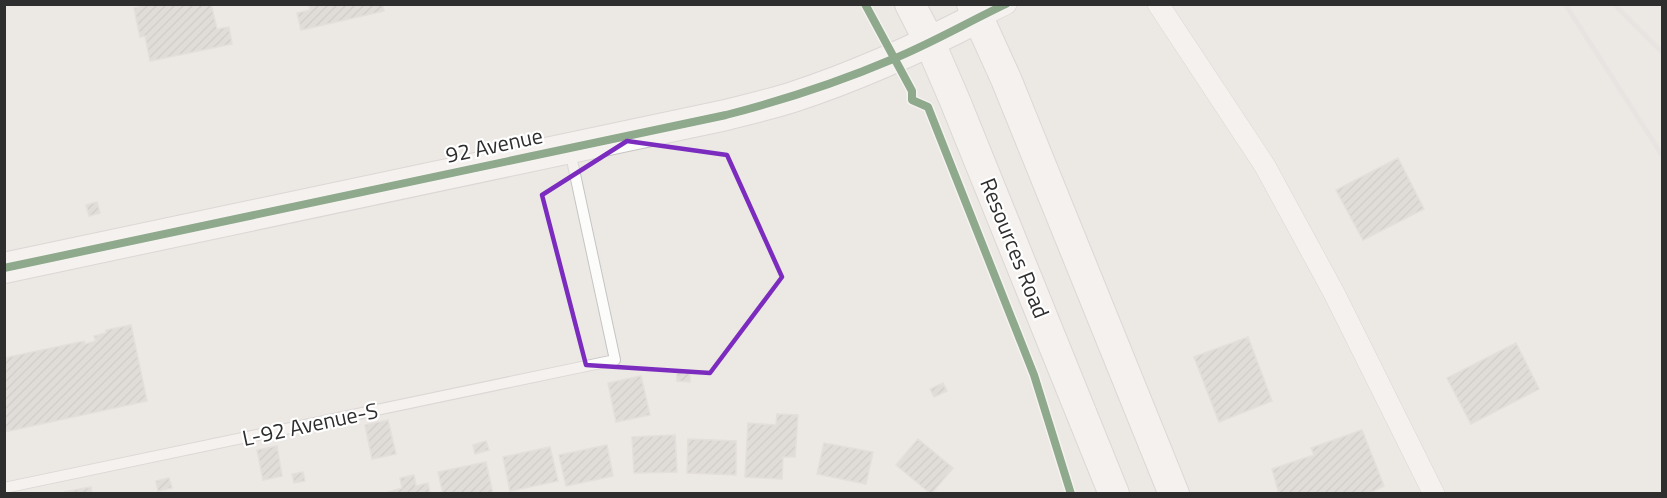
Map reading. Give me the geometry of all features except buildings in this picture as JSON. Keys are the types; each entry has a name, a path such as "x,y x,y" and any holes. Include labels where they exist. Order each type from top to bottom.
{"main road":[{"name":"Resources Road","path":"910,4 930,42 1114,494"},
{"name":"92 Avenue","path":"4,268 570,147 669,129 792,98 930,42 976,11"},
{"path":"976,11 1011,90 1174,494"}],"street":[{"path":"976,11 1006,4"},
{"path":"1158,4 1270,175 1334,293 1434,494"}],"lane":[{"name":"L-92 Avenue-S","path":"4,488 615,360 570,147"}],"highlighted area":[{"path":"627,141 727,155 782,277 710,373 586,365 542,195"}],"railway":[{"path":"1565,4 1662,155"},
{"path":"1614,4 1662,52"}],"cycle path":[{"path":"865,4 912,91 912,100 928,107 1034,375 1071,494"},
{"path":"4,268 726,115 811,90 873,67 922,46 1006,4"}]}
